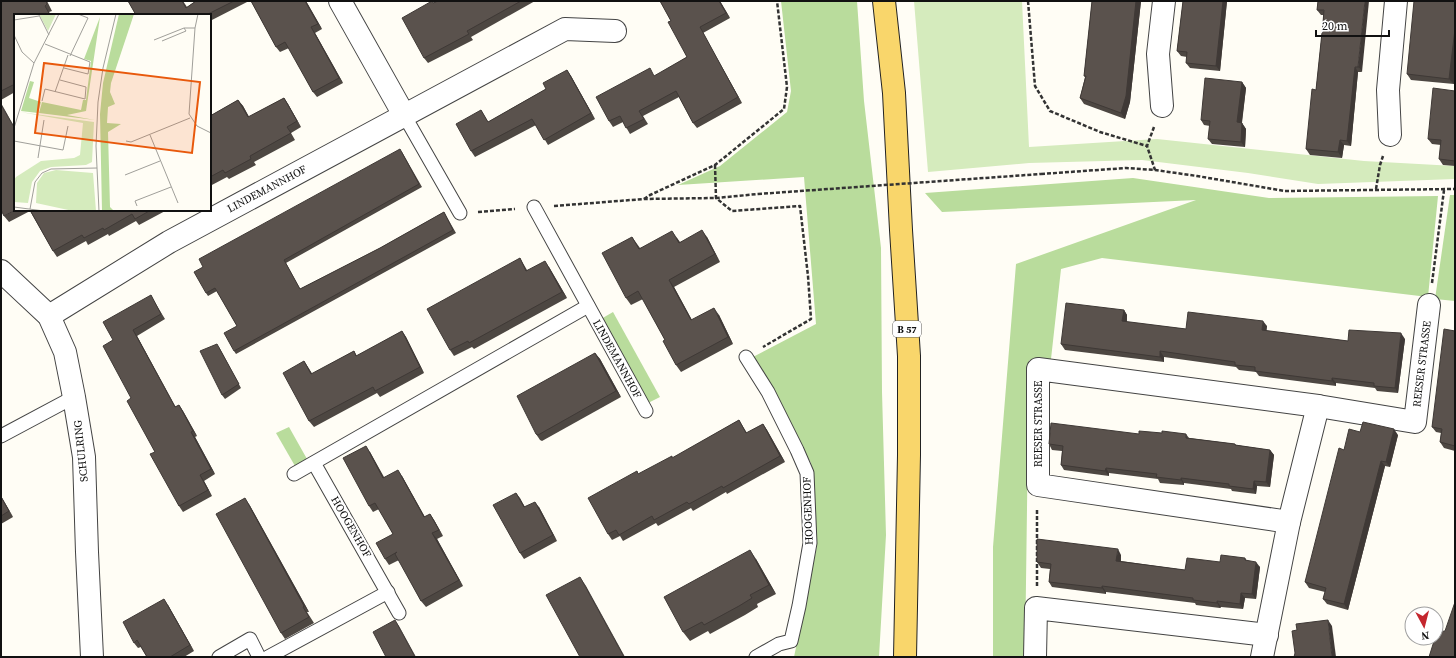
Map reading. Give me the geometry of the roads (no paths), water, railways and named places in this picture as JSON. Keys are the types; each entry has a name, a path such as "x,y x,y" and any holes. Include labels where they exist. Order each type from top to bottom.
{"main road":[{"name":"B 57","path":"884,1 894,93 909,356 909,455 905,657"}],"street":[{"path":"340,1 404,115"},
{"path":"1162,106 1158,54 1164,1"},
{"path":"1390,135 1388,90 1396,1"},
{"name":"LINDEMANNHOF","path":"49,316 168,242 565,29 615,31"},
{"name":"SCHULRING","path":"1,271 49,316 64,352 74,397 84,458 92,657"},
{"name":"REESER STRASSE","path":"1289,522 1038,484 1038,369 1318,406 1415,422 1429,305"},
{"path":"1262,657 1289,522 1318,406"},
{"path":"1035,657 1036,608 1266,635"}],"lane":[{"path":"404,115 460,213"},
{"name":"LINDEMANNHOF","path":"534,207 646,411"},
{"name":"LINDEMANNHOF","path":"294,474 588,306"},
{"name":"HOOGENHOF","path":"746,357 768,392 798,450 807,473 810,543 791,641 779,644 756,657"},
{"path":"1,436 74,397"},
{"name":"HOOGENHOF","path":"314,463 399,613"},
{"path":"268,657 388,592"},
{"path":"219,657 250,640 259,657"}]}
